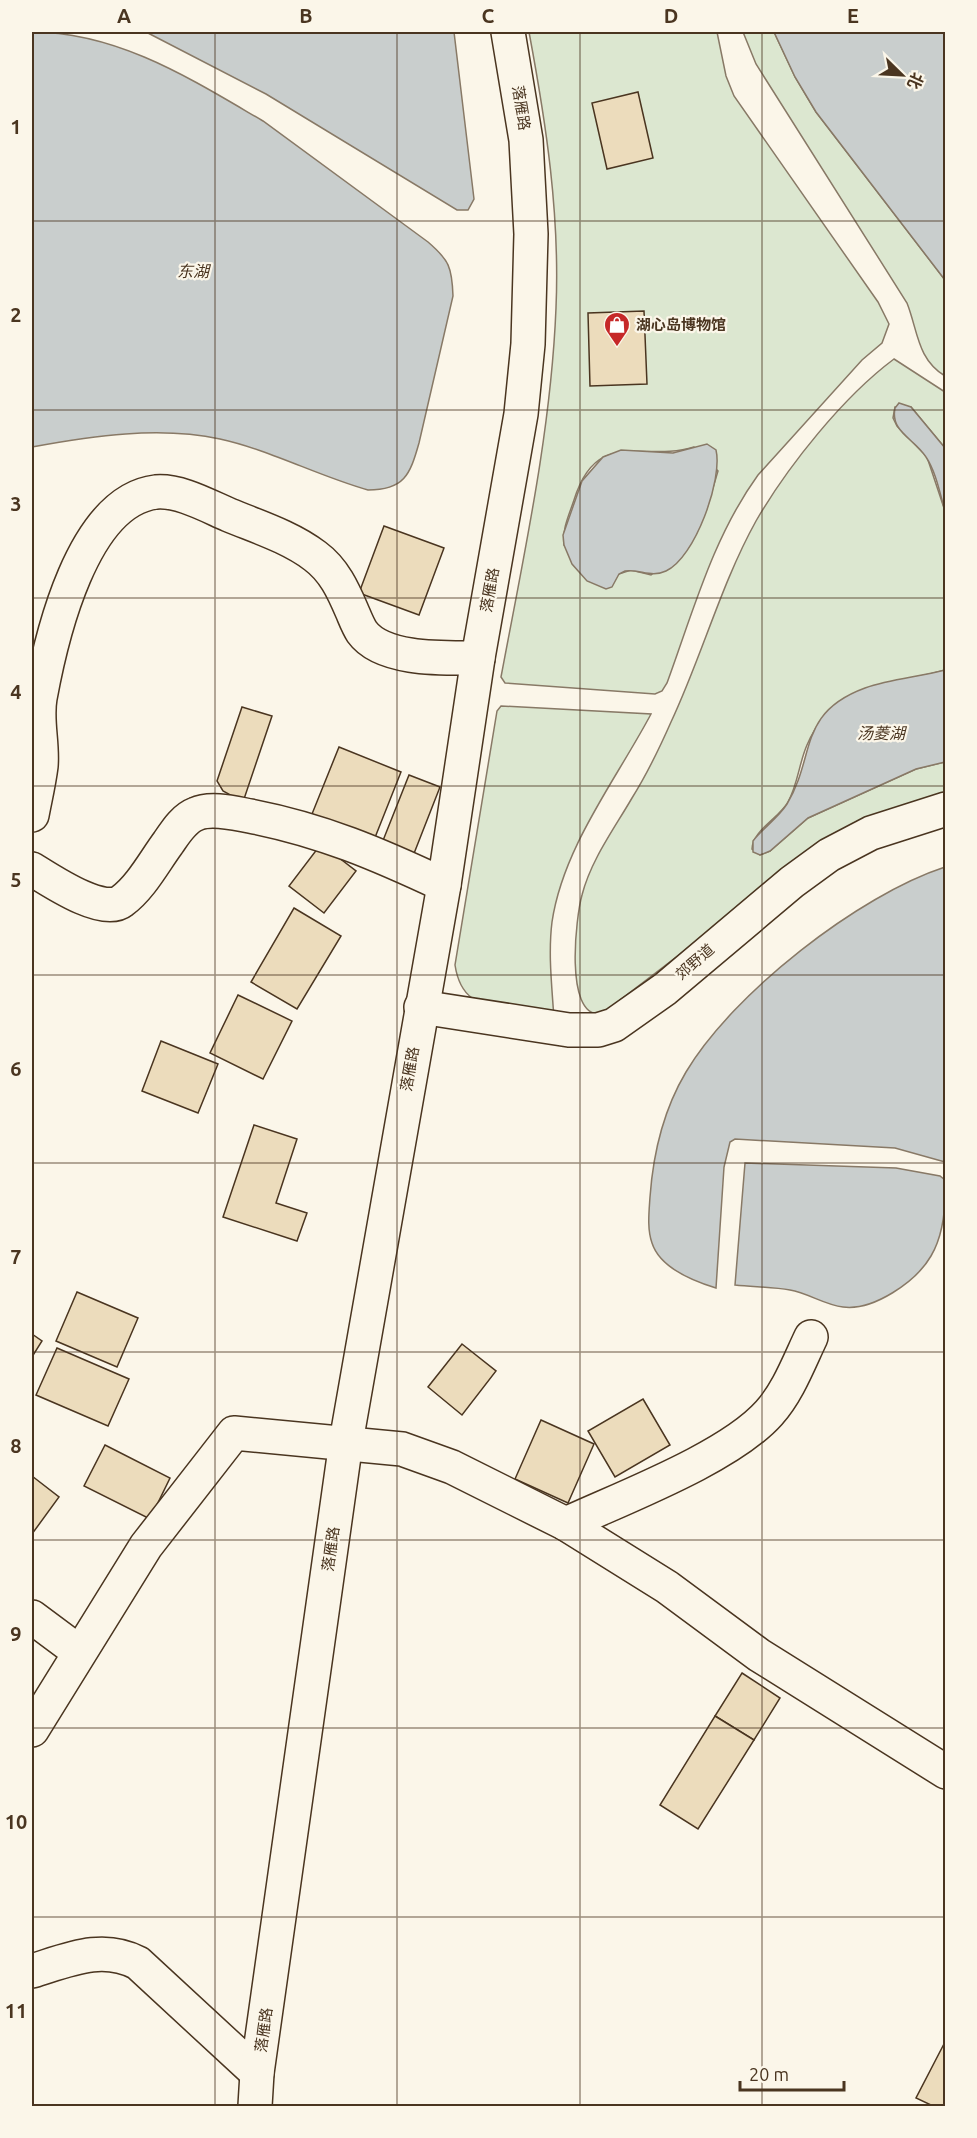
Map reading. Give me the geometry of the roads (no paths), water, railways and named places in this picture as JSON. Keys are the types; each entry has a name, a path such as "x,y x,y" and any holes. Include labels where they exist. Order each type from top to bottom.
{"street":[{"name":"落雁路","path":"255,2106 257,2073 346,1442 444,885 478,658 521,414 528,344 531,234 526,140 508,32"},
{"path":"32,815 41,765 38,725 40,699 67,593 83,554 98,532 115,513 133,500 153,492 176,495 211,507 291,542 315,556 335,576 361,631 382,647 432,657 478,658"},
{"name":"郊野道","path":"421,1007 569,1030 598,1030 614,1024 665,988 774,896 829,855 871,833 945,809"},
{"path":"32,869 96,904 116,905 139,882 183,822 196,813 209,811 273,820 348,842 444,885"},
{"path":"566,1524 671,1476 749,1430 769,1414 811,1337"},
{"path":"32,1730 146,1546 234,1433 402,1449 452,1467 566,1524 667,1587 759,1655 945,1772"},
{"path":"32,1617 79,1652"},
{"path":"32,1971 100,1952 126,1956 138,1963 257,2073"}],"water":[{"name":"东湖","path":"32,32 64,34 124,49 209,89 263,121 428,242 441,254 452,278 453,296 416,454 408,472 398,484 368,490 239,444 197,435 126,434 32,447"},
{"path":"146,32 454,32 474,199 468,210 457,210 266,94"},
{"path":"774,32 945,32 945,280 816,112 795,77"},
{"path":"899,403 911,407 945,448 945,511 929,463 896,423 895,408"},
{"path":"707,444 716,450 717,463 711,498 696,535 677,563 661,573 625,571 619,574 612,587 606,589 587,581 572,564 564,545 563,535 582,481 603,457 621,450 673,453"},
{"name":"汤菱湖","path":"945,670 945,762 916,769 808,818 770,851 760,855 753,852 753,841 787,804 796,786 811,737 828,710 843,698 865,688"},
{"path":"945,867 945,1162 895,1148 735,1139 730,1142 724,1167 716,1288 697,1282 678,1272 662,1260 656,1252 650,1238 649,1214 654,1165 661,1133 678,1086 686,1072 707,1042 734,1011 801,950 875,900 911,881"},
{"path":"745,1163 896,1168 940,1176 945,1180 944,1209 939,1238 931,1256 915,1276 893,1293 855,1307 836,1306 790,1290 735,1285"}],"place":[{"name":"湖心岛博物馆","path":"617,348"}]}
